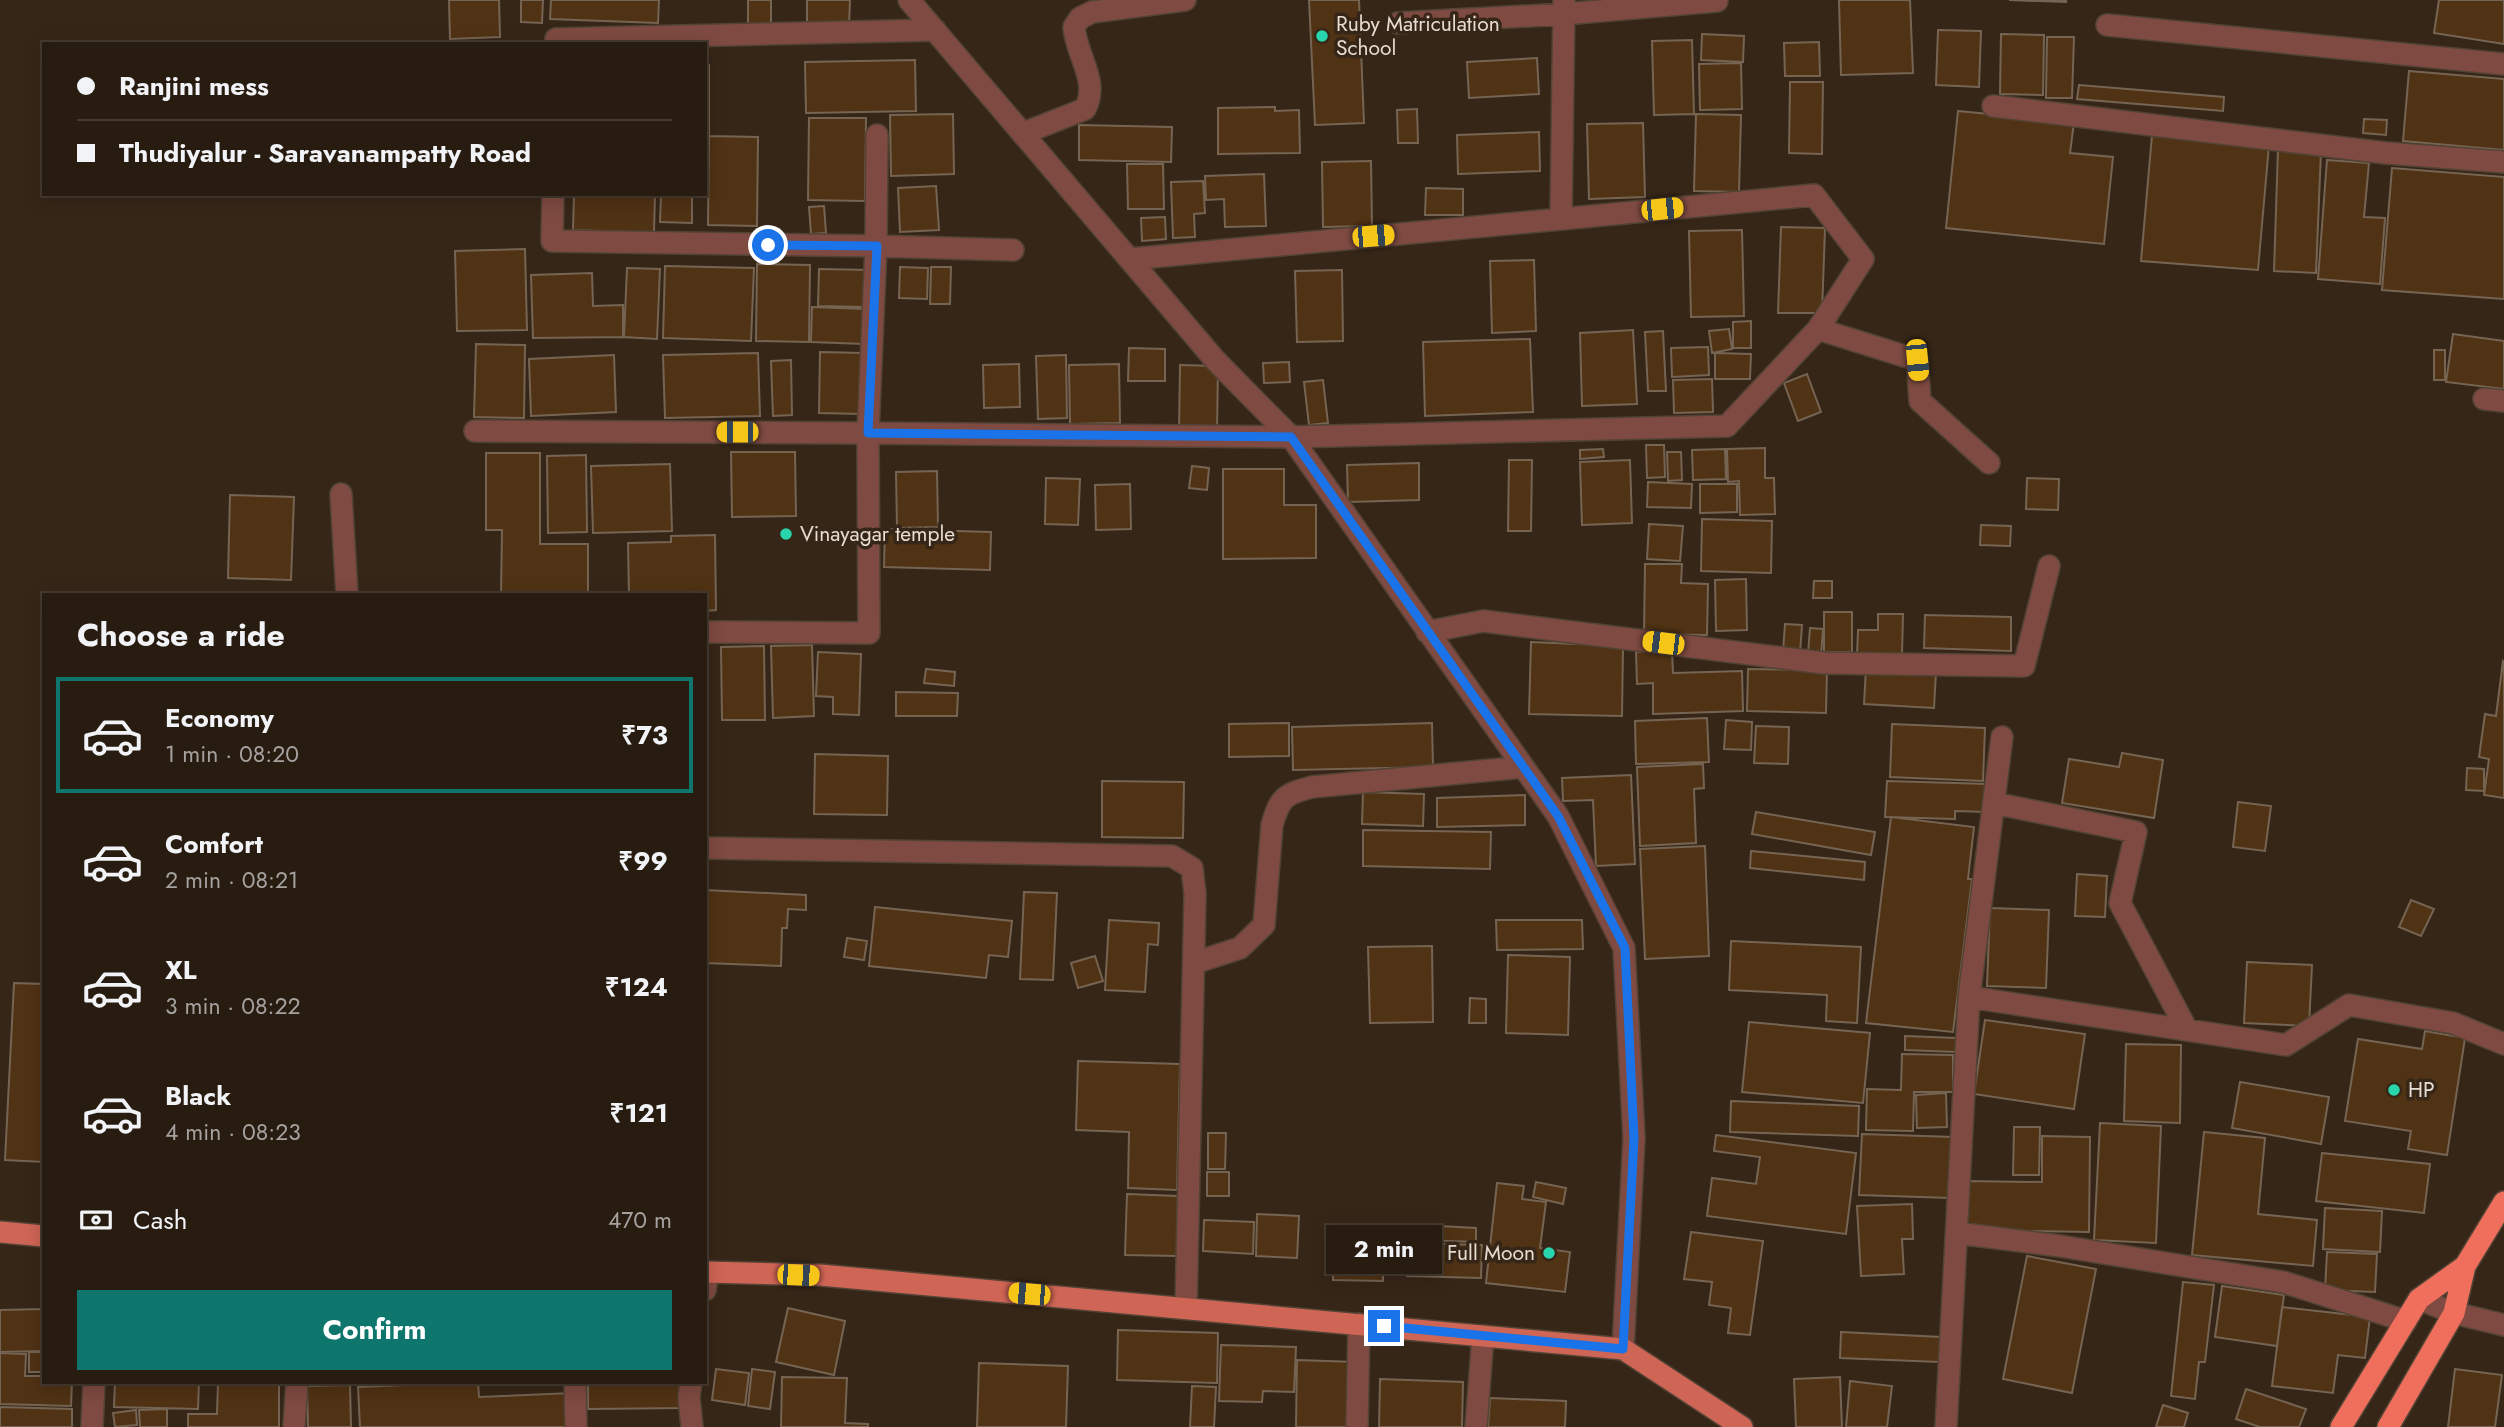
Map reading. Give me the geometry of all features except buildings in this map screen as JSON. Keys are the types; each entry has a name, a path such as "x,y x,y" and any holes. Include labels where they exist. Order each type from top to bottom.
{"highway":[{"path":"2388,1427 2454,1313 2465,1266 2504,1202"},
{"path":"2341,1427 2419,1299 2465,1266"}],"main road":[{"path":"0,1232 42,1236"},
{"path":"707,1278 820,1275 1623,1349 1742,1427"}],"street":[{"path":"909,0 1216,361 1291,437 1558,816 1625,948 1634,1138 1623,1349"},
{"path":"1024,133 1085,109 1091,99 1091,83 1074,36 1073,27 1080,18 1092,12 1185,0"},
{"path":"1398,23 1564,7 1717,2"},
{"path":"1561,219 1564,7"},
{"path":"2107,25 2504,64"},
{"path":"556,42 556,39 935,30"},
{"path":"1993,106 2386,153 2504,162"},
{"path":"707,632 869,633 868,433 877,246 877,135"},
{"path":"475,431 1291,437 1727,426 1818,329 1863,259 1814,195 1130,259"},
{"path":"553,196 552,241 1013,250"},
{"path":"1818,329 1917,360 1920,401 1989,463"},
{"path":"341,494 347,593"},
{"path":"1427,632 1483,621 1824,663 2024,666 2049,566"},
{"path":"1946,1427 1969,997 2002,737"},
{"path":"1194,963 1240,948 1265,925 1272,825 1277,809 1289,793 1312,787 1523,767"},
{"path":"1994,803 2136,832 2120,903 2187,1030"},
{"path":"707,848 1172,856 1192,868 1195,894 1186,1308"},
{"path":"1969,997 2287,1045 2349,1006 2453,1023 2504,1044"},
{"path":"1957,1233 2060,1246 2283,1282 2406,1321"},
{"path":"2419,1299 2454,1313 2504,1325"},
{"path":"1357,1427 1359,1324"},
{"path":"1476,1427 1483,1336"},
{"path":"92,1427 94,1384"},
{"path":"294,1427 297,1384"},
{"path":"575,1384 576,1427"},
{"path":"691,1384 689,1397 692,1427"}],"place":[{"name":"Ruby Matriculation School","path":"1322,36"},
{"name":"Vinayagar temple","path":"786,534"},
{"name":"HP","path":"2394,1090"},
{"name":"Full Moon","path":"1549,1253"}],"route":[{"path":"768,245 877,246 868,433 1291,437 1558,816 1625,948 1634,1138 1623,1349 1384,1326"}]}
